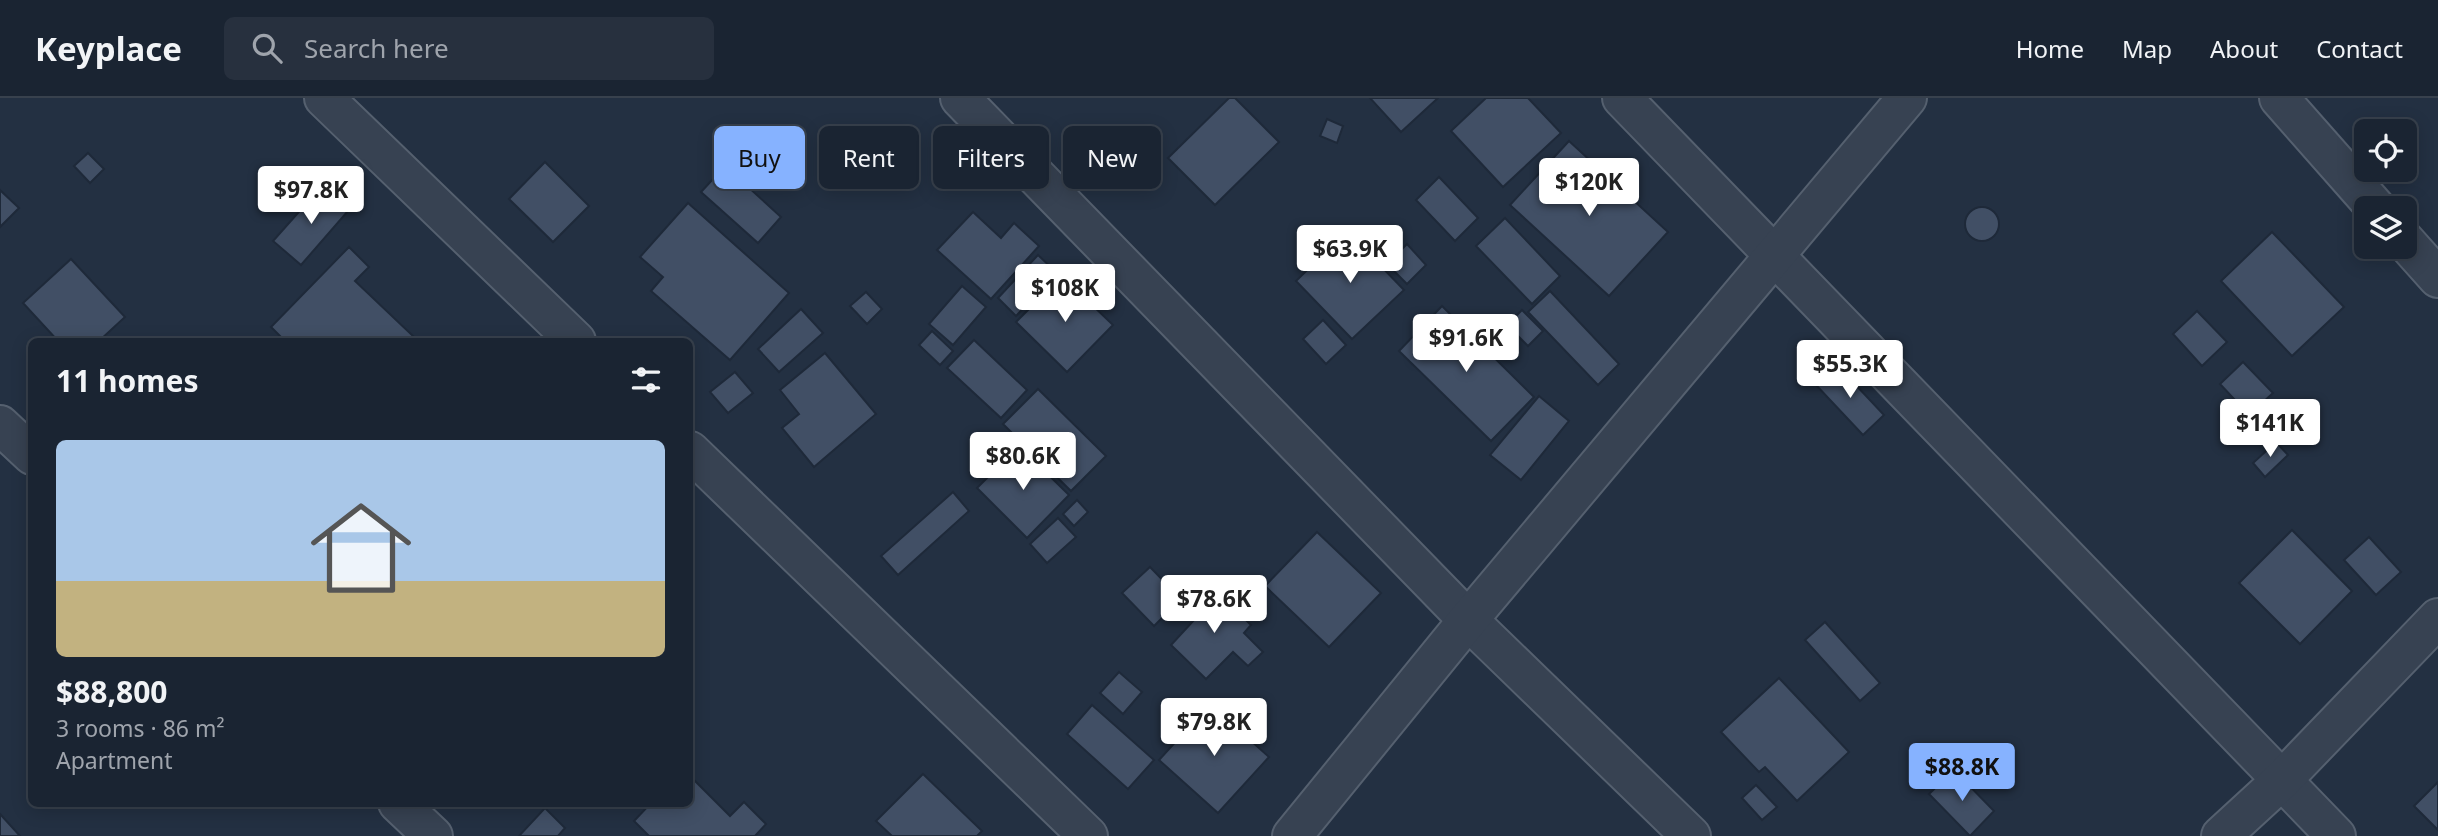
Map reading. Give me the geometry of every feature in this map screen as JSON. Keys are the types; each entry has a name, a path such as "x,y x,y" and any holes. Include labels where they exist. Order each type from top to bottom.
{"street":[{"path":"324,98 573,338"},
{"path":"960,98 1468,620 1691,836"},
{"path":"1622,98 2336,836"},
{"path":"1292,836 1468,620 1907,98"},
{"path":"2279,98 2365,196"},
{"path":"2417,255 2438,278"},
{"path":"0,425 28,451"},
{"path":"693,454 1088,836"},
{"path":"2221,836 2282,780 2438,618"},
{"path":"402,807 433,836"}],"building":[{"path":"1229,98 1235,98 1279,142 1215,205 1168,158"},
{"path":"1370,98 1438,98 1401,132"},
{"path":"1486,98 1528,98 1561,133 1503,187 1451,131"},
{"path":"1327,119 1343,126 1337,143 1320,136"},
{"path":"1569,141 1668,232 1609,296 1510,205"},
{"path":"88,153 104,169 90,183 74,166"},
{"path":"545,162 589,206 553,242 509,199"},
{"path":"1439,177 1478,218 1455,241 1416,200"},
{"path":"714,178 714,189 750,189 781,217 758,243 701,192"},
{"path":"321,187 348,211 301,265 273,241"},
{"path":"0,190 19,208 0,227"},
{"path":"688,203 789,293 730,360 651,291 663,277 640,257"},
{"path":"1982,207 1994,212 1999,224 1994,236 1982,241 1970,236 1965,224 1970,212"},
{"path":"973,212 1001,238 1014,223 1039,246 991,299 937,250"},
{"path":"1505,218 1560,276 1532,304 1476,246"},
{"path":"1347,231 1404,290 1352,339 1296,281"},
{"path":"2272,232 2344,307 2292,356 2221,281"},
{"path":"1407,244 1426,265 1407,284 1387,264"},
{"path":"349,247 369,267 355,281 413,336 282,338 271,327"},
{"path":"1038,255 1057,273 1016,316 998,298"},
{"path":"71,259 125,317 102,338 55,338 23,303"},
{"path":"1062,276 1113,325 1067,372 1016,322"},
{"path":"962,286 986,307 953,345 929,324"},
{"path":"1550,291 1619,364 1598,385 1528,312"},
{"path":"866,292 882,309 867,324 850,306"},
{"path":"1442,306 1534,397 1491,441 1399,351"},
{"path":"801,309 823,333 779,372 758,349"},
{"path":"1522,310 1543,331 1528,346 1507,325"},
{"path":"2197,311 2227,342 2202,366 2173,334"},
{"path":"1323,320 1346,345 1326,364 1303,339"},
{"path":"932,331 953,351 940,365 919,345"},
{"path":"974,340 1027,390 1001,418 947,368"},
{"path":"825,353 876,414 814,467 782,428 799,414 780,390"},
{"path":"2243,362 2273,393 2249,415 2220,384"},
{"path":"1837,365 1884,415 1863,435 1816,385"},
{"path":"735,372 753,393 728,413 710,392"},
{"path":"1038,389 1106,456 1071,491 1003,424"},
{"path":"1539,396 1569,421 1521,480 1490,455"},
{"path":"2276,442 2288,455 2265,477 2253,463"},
{"path":"1019,446 1069,495 1027,538 977,488"},
{"path":"953,492 969,511 898,575 881,556"},
{"path":"1077,500 1088,512 1074,526 1063,514"},
{"path":"1058,518 1076,537 1047,563 1030,544"},
{"path":"2292,530 2352,591 2300,644 2239,583"},
{"path":"1317,532 1381,593 1329,647 1265,586"},
{"path":"2369,537 2401,572 2376,595 2344,560"},
{"path":"1150,567 1181,599 1154,626 1122,593"},
{"path":"1191,591 1204,604 1216,591 1251,625 1244,633 1263,652 1248,666 1233,652 1206,679 1171,645 1195,619 1179,604"},
{"path":"1825,622 1880,683 1860,701 1805,640"},
{"path":"1119,672 1142,692 1123,714 1100,693"},
{"path":"1779,678 1849,752 1797,801 1765,767 1759,772 1721,732"},
{"path":"1210,704 1269,757 1218,813 1159,760"},
{"path":"1092,705 1154,760 1128,789 1067,734"},
{"path":"1954,770 1994,811 1970,836 1929,794"},
{"path":"923,774 982,831 977,836 892,836 876,821"},
{"path":"693,779 730,816 744,802 766,824 755,836 649,836 634,821 647,807 693,807"},
{"path":"2438,782 2438,830 2414,806"},
{"path":"1756,785 1777,807 1762,820 1742,798"},
{"path":"545,808 565,828 558,836 519,836"},
{"path":"0,814 20,836 0,836"}]}
